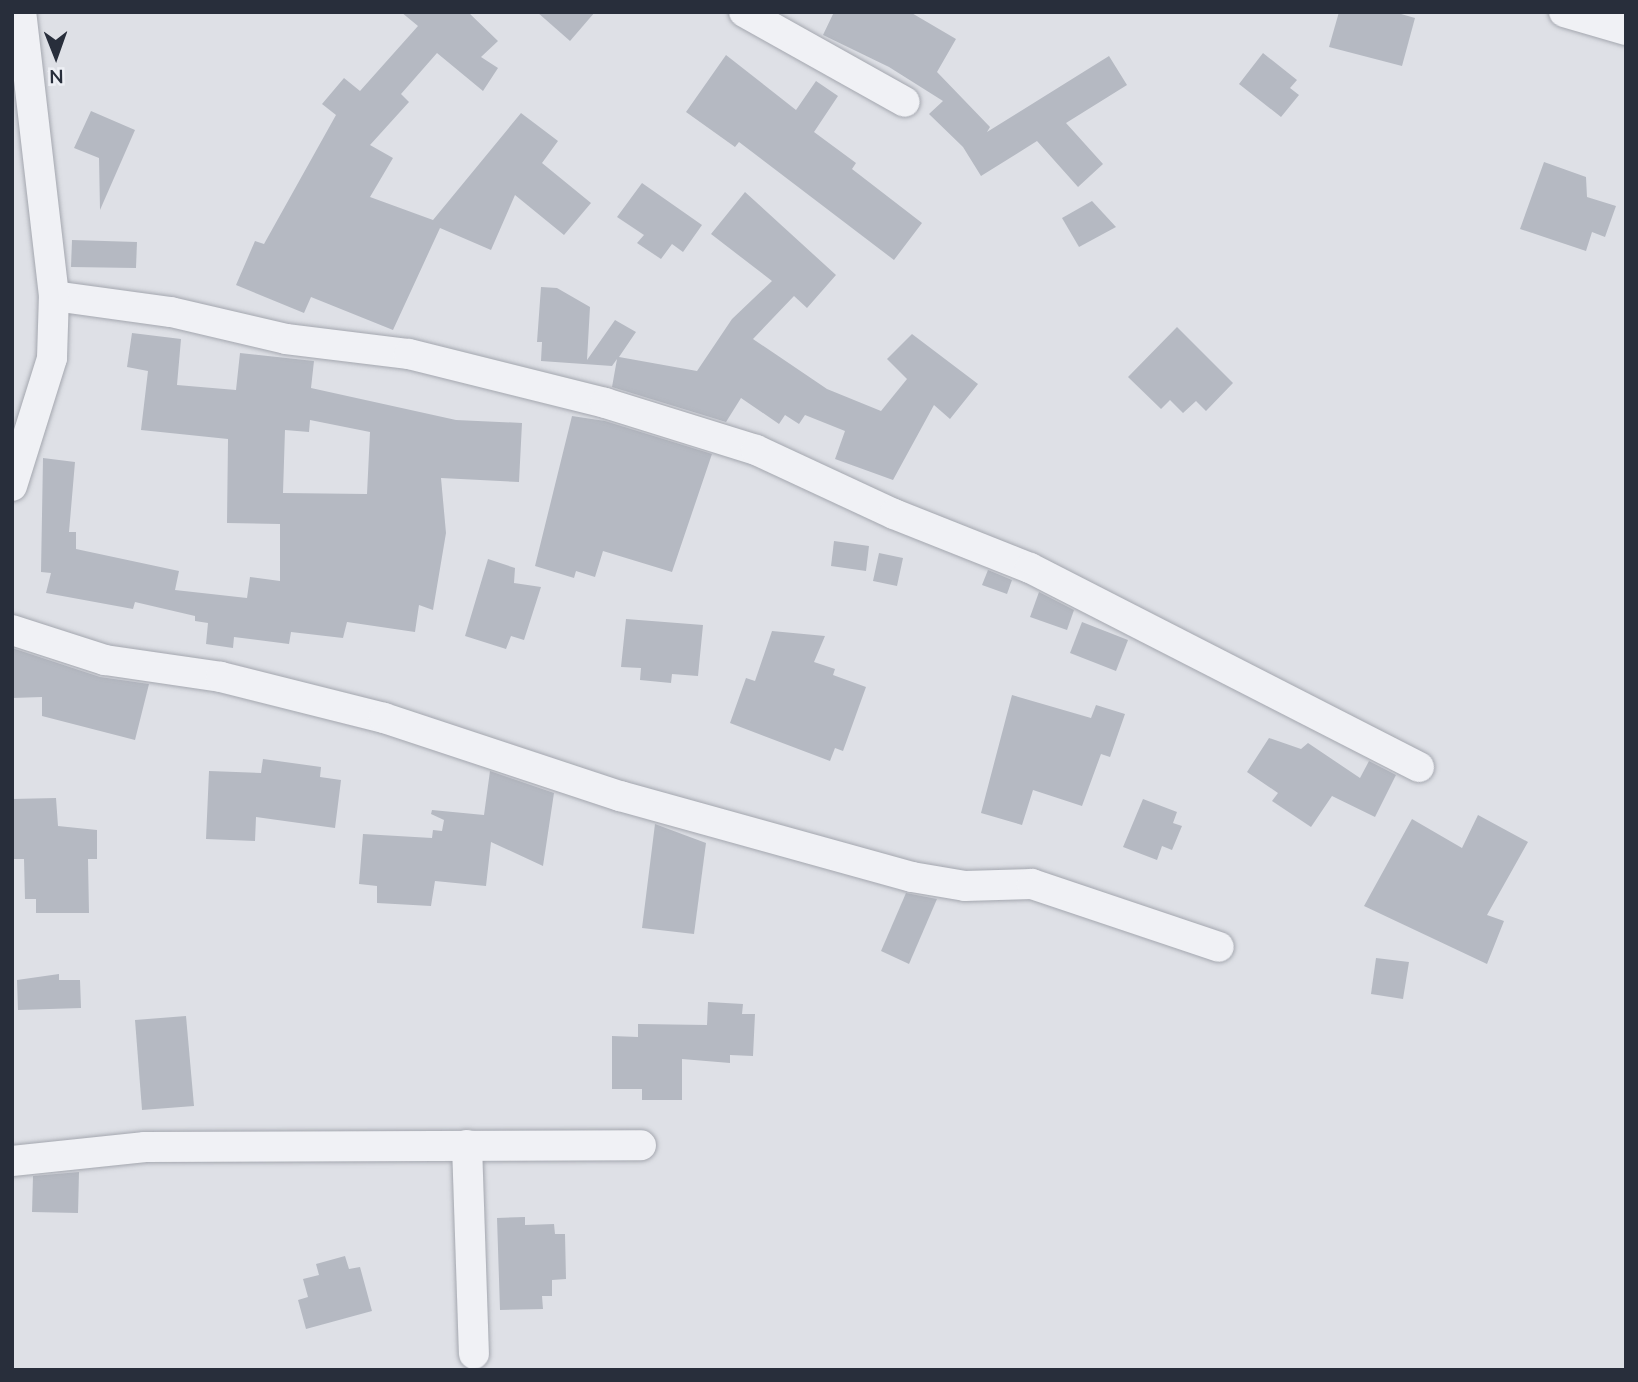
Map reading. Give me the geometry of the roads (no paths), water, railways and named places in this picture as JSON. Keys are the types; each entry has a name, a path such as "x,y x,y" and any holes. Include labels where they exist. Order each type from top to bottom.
{"street":[{"path":"744,12 905,102"},
{"path":"1564,12 1626,30"},
{"path":"12,485 52,358 54,296 18,13"},
{"path":"54,296 171,312 286,340 410,354 605,403 756,450 894,514 1030,568 1419,767"},
{"path":"12,629 105,660 221,677 384,718 620,796 912,877 965,887 1032,884 1219,947"},
{"path":"467,1145 474,1354"},
{"path":"12,1161 145,1147 642,1145"}]}
